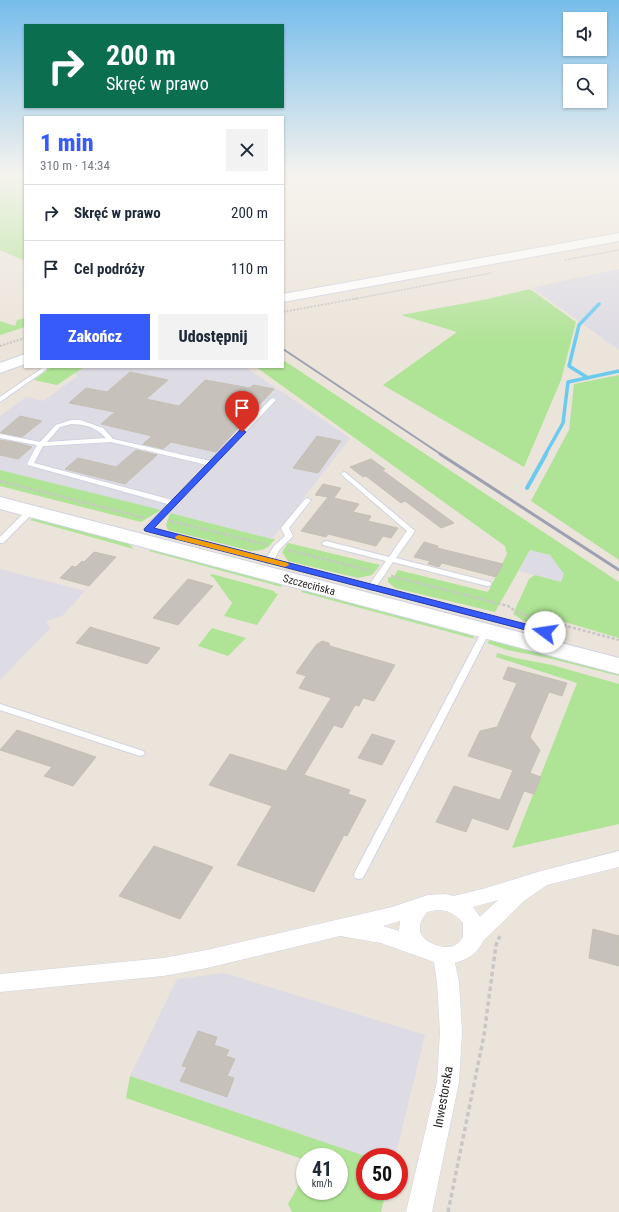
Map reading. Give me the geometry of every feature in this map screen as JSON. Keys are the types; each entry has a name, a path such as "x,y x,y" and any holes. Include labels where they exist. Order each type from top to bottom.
{"main road":[{"path":"284,298 619,237"},
{"path":"284,306 619,245"},
{"path":"0,353 24,345"},
{"path":"0,368 24,359"},
{"name":"Szczecińska","path":"0,490 153,524 376,580 619,651"},
{"name":"Szczecińska","path":"0,503 619,666"}],"street":[{"path":"453,904 619,858"},
{"path":"335,928 381,934 420,947 433,954 443,956 453,955 463,951 470,945 474,936 518,894 541,879"},
{"path":"0,983 163,967 401,913 429,902 438,901 453,904 465,911 471,919 474,928 474,936"},
{"path":"420,906 410,919 409,927 411,936 420,947"},
{"name":"Inwestorska","path":"419,1212 448,1082 451,1032 448,982 443,956"}],"lane":[{"path":"0,400 44,368"},
{"path":"153,524 273,400"},
{"path":"111,440 101,429 80,422 71,422 58,426 40,444 30,464 173,503"},
{"path":"0,436 40,444 111,440 212,464"},
{"path":"344,474 411,531 376,580"},
{"path":"273,554 289,536 285,528 307,500"},
{"path":"0,541 31,511"},
{"path":"326,543 486,584"},
{"path":"359,876 486,631"},
{"path":"0,707 140,753"}],"path":[{"path":"564,260 619,250"},
{"path":"284,312 497,272"},
{"path":"0,346 24,338"},
{"path":"0,481 138,516 153,524 376,580 508,606 518,612 619,640"},
{"path":"448,1212 484,1035 496,945 501,932"}],"shaded area":[{"path":"619,269 619,350 532,288 572,279"},
{"path":"83,368 246,368 350,438 272,539 0,470 0,416 26,397 43,401 78,376 74,374"},
{"path":"530,550 550,555 565,574 561,582 519,571"},
{"path":"0,569 85,591 62,616 46,621 50,628 0,680"},
{"path":"224,973 425,1035 397,1148 356,1148 356,1153 348,1150 348,1148 342,1148 130,1076 177,979"}],"green space":[{"path":"0,232 24,232 24,261 0,250"},
{"path":"530,289 576,322 561,380 524,467 383,385 457,332 401,315 483,300"},
{"path":"24,318 24,327 0,335 0,321 15,326 17,320"},
{"path":"284,361 619,582 619,638 558,620 555,625 524,621 513,614 529,579 535,575 561,582 564,574 550,555 530,550 495,612 395,588 388,582 388,577 393,578 398,570 488,592 507,554 505,546 257,368 284,368"},
{"path":"50,368 82,368 57,385 34,380"},
{"path":"619,375 619,560 531,501 569,430 574,384"},
{"path":"0,470 161,510 141,522 0,486"},
{"path":"170,513 275,539 265,549 251,551 168,530 166,525"},
{"path":"41,519 127,542 134,549 30,520"},
{"path":"288,543 380,565 372,575 358,578 288,561 282,552"},
{"path":"151,549 159,549 279,581 282,587 149,551"},
{"path":"212,574 274,591 278,594 257,625 224,616 232,603 213,577 210,576"},
{"path":"305,589 467,629 475,639 301,592"},
{"path":"212,628 246,638 228,656 198,646"},
{"path":"491,639 619,669 619,676 544,657 507,650 487,643"},
{"path":"497,653 552,665 619,684 619,824 512,848 577,683 496,657"},
{"path":"130,1076 342,1148 296,1148 296,1157 126,1098"},
{"path":"348,1150 356,1153 356,1200 384,1200 381,1212 292,1212 288,1204 296,1190 296,1200 348,1200"}],"building":[{"path":"130,372 168,380 146,399 179,406 205,380 250,388 253,385 274,389 216,452 171,442 163,449 143,444 152,436 101,424 115,412 69,403 86,388 107,392"},
{"path":"20,416 42,421 22,437 0,433"},
{"path":"317,436 341,441 318,473 293,468"},
{"path":"0,440 15,442 32,447 18,459 0,455"},
{"path":"136,450 157,455 125,484 65,469 78,458 116,467"},
{"path":"371,459 385,469 382,470 454,523 441,528 405,501 401,503 366,476 363,477 350,467"},
{"path":"323,484 341,488 334,498 359,504 353,512 371,516 368,521 398,528 391,538 383,536 376,546 328,534 326,537 301,531 328,497 315,495"},
{"path":"424,542 438,546 437,548 503,564 496,577 442,563 439,567 428,564 430,561 414,557"},
{"path":"94,552 116,557 89,586 60,578 72,566 76,567 82,561 84,562"},
{"path":"188,579 213,586 178,625 153,618"},
{"path":"90,627 160,648 147,664 76,643"},
{"path":"322,641 329,643 330,646 395,665 374,701 363,698 359,706 355,705 342,728 334,725 304,775 350,790 348,794 366,800 347,836 344,835 314,892 237,865 272,806 209,785 230,754 286,771 331,698 299,688 306,676 296,673 316,645"},
{"path":"508,667 567,683 562,696 549,692 530,737 540,750 530,773 541,777 534,794 524,791 508,830 472,818 466,832 436,822 454,786 500,800 513,770 468,756 480,731 497,727 517,683 503,679"},
{"path":"17,730 96,757 73,786 44,776 52,767 0,750"},
{"path":"372,734 395,741 382,765 358,758"},
{"path":"154,846 213,867 180,919 119,896"},
{"path":"593,929 619,936 619,966 589,958"},
{"path":"198,1031 217,1037 214,1045 229,1050 226,1056 235,1059 227,1076 234,1078 227,1097 180,1081 187,1067 182,1066"}],"waterway":[{"path":"588,378 569,366 579,325 599,304"},
{"path":"588,378 619,371"},
{"path":"545,455 563,423 568,382 588,378"},
{"path":"527,488 546,454"}],"railway":[{"path":"284,350 442,455"},
{"path":"440,454 619,570"}],"slow traffic":[{"path":"179,537 285,565"}],"route":[{"path":"242,432 148,530 545,632"}]}
